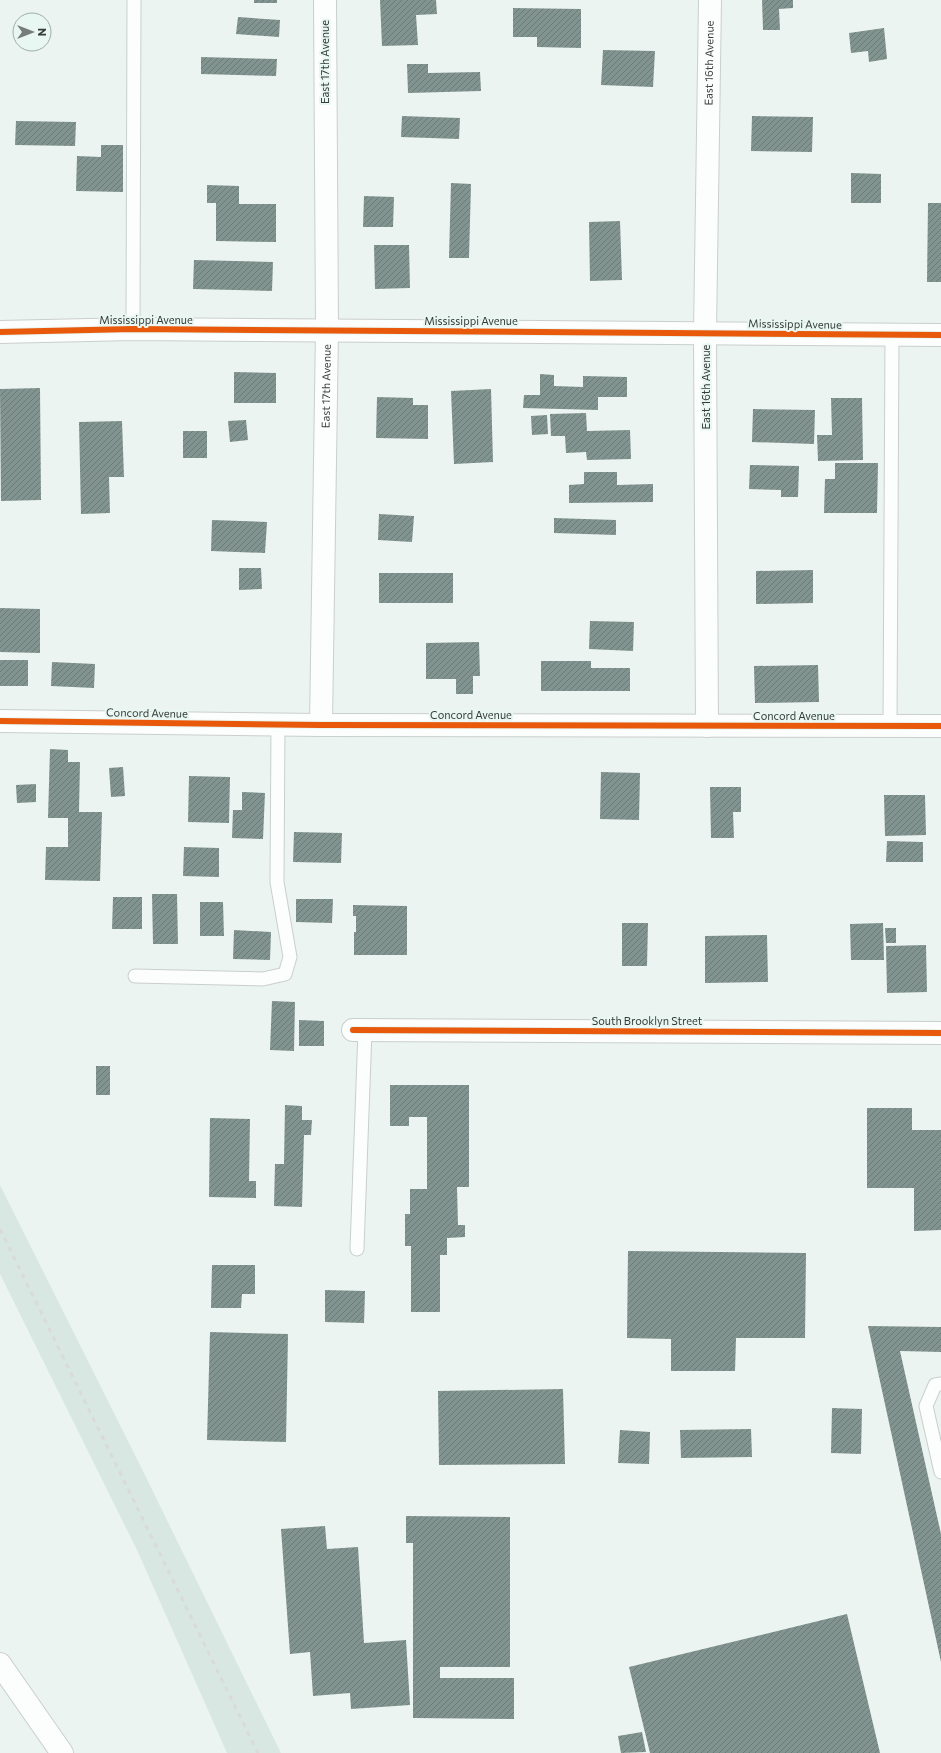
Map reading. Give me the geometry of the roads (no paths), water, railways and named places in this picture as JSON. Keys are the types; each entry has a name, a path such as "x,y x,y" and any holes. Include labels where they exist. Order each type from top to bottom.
{"street":[{"name":"East 17th Avenue","path":"321,725 326,330 324,0"},
{"name":"East 16th Avenue","path":"707,726 706,333 710,0"},
{"name":"Mississippi Avenue","path":"0,332 133,329 941,335"},
{"name":"Concord Avenue","path":"0,721 321,725 941,726"},
{"name":"South Brooklyn Street","path":"359,1030 941,1034"},
{"path":"0,1664 62,1753"}],"lane":[{"path":"133,329 134,0"},
{"path":"890,725 892,335"},
{"path":"135,976 263,979 286,974 290,957 277,882 278,724"},
{"path":"357,1249 359,1030"},
{"path":"941,1384 935,1385 926,1406 941,1472"}],"railway":[{"path":"0,1229 258,1753"}]}
